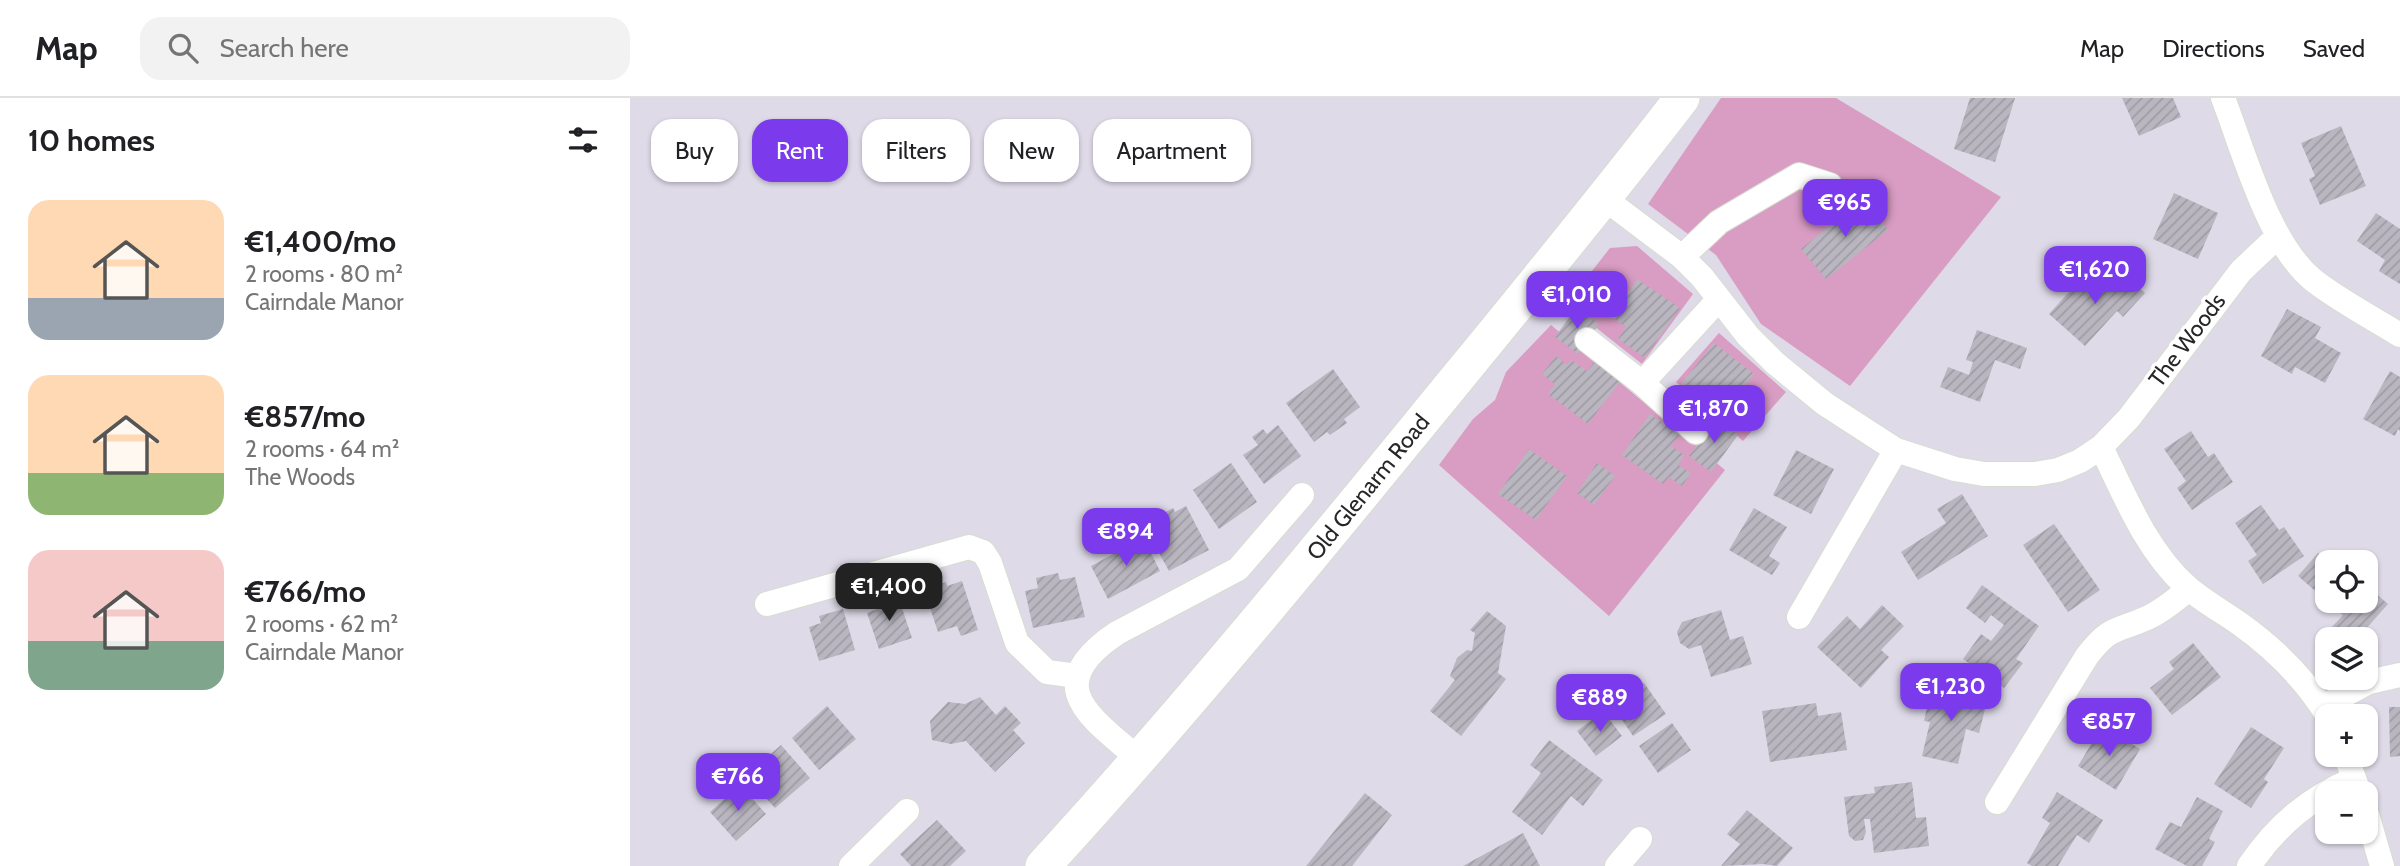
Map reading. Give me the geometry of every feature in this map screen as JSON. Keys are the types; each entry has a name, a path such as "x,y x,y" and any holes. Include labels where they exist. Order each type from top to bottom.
{"street":[{"name":"Old Glenarm Road","path":"1043,866 1140,760 1359,500 1605,198 1682,98"},
{"path":"2223,98 2278,236 2294,260 2314,280 2400,335"},
{"path":"1682,257 1719,222 1799,175 1830,185"},
{"name":"The Woods","path":"1605,198 1682,257 1748,337 1774,363 1825,404 1896,450 1955,469 2011,476 2058,470 2080,461 2101,447 2129,418 2241,271 2278,236"},
{"path":"1642,383 1719,299"},
{"path":"1587,340 1642,383 1696,432"},
{"path":"2101,447 2149,541 2166,565 2189,589 2269,646 2290,667 2319,704"},
{"path":"1798,617 1896,450"},
{"path":"1140,760 1087,713 1077,693 1078,676 1082,667 1101,644 1238,569 1302,495"},
{"path":"767,604 969,547 983,552 990,563 1017,643 1046,672 1078,676"},
{"path":"1997,802 2087,656 2101,638 2148,617 2189,589"},
{"path":"2337,704 2369,682 2400,675"},
{"path":"2249,866 2269,839 2298,810 2315,798"},
{"path":"851,866 907,811"},
{"path":"1617,866 1640,839"},
{"path":"2376,844 2382,866"}],"shaded area":[{"path":"1721,98 1836,98 2001,197 1850,386 1761,324 1716,255 1648,204"},
{"path":"1637,246 1693,294 1642,364 1566,304 1610,248"},
{"path":"1551,325 1725,470 1609,616 1439,465 1473,419 1495,400 1506,372"},
{"path":"1719,333 1786,392 1743,441 1676,382"}],"building":[{"path":"1970,98 2015,98 1995,162 1954,149"},
{"path":"2122,98 2173,98 2181,117 2139,136"},
{"path":"2341,126 2366,186 2320,205 2309,179 2315,176 2301,143"},
{"path":"2174,193 2218,213 2198,259 2153,239"},
{"path":"1863,199 1888,230 1826,279 1801,249"},
{"path":"2376,213 2400,229 2400,284 2379,271 2385,260 2357,241"},
{"path":"2122,273 2145,293 2123,317 2117,311 2085,346 2049,314 2085,274 2105,292"},
{"path":"1637,279 1680,308 1645,358 1618,339 1626,327 1609,315 1613,310 1601,301 1615,281 1630,291"},
{"path":"1576,308 1599,324 1578,354 1555,337"},
{"path":"2287,309 2321,327 2315,338 2341,353 2325,383 2295,367 2292,374 2261,356"},
{"path":"1977,330 2027,348 2020,369 1995,360 1980,402 1940,387 1948,367 1969,375 1973,362 1966,360"},
{"path":"1714,343 1754,374 1740,392 1750,400 1738,415 1712,397 1706,404 1681,384"},
{"path":"1556,356 1567,365 1571,360 1587,371 1595,361 1621,380 1588,424 1548,394 1555,384 1542,374"},
{"path":"1333,369 1360,407 1344,419 1347,423 1330,435 1327,432 1314,442 1286,403"},
{"path":"2390,371 2400,377 2400,431 2398,429 2395,436 2363,419"},
{"path":"1650,414 1680,434 1671,446 1684,455 1678,465 1691,473 1682,486 1669,477 1663,484 1622,455"},
{"path":"1716,418 1738,435 1711,472 1689,456"},
{"path":"1278,425 1301,456 1264,484 1243,455 1258,445 1252,437 1263,429 1267,434"},
{"path":"2191,431 2208,457 2214,453 2233,482 2192,510 2177,488 2186,481 2164,449"},
{"path":"1529,449 1567,476 1536,520 1498,494"},
{"path":"1796,450 1834,469 1811,514 1773,495"},
{"path":"1231,463 1257,502 1219,529 1193,490"},
{"path":"1597,463 1615,476 1594,505 1577,493"},
{"path":"1962,494 1988,536 1918,580 1901,552 1946,523 1937,509"},
{"path":"2261,505 2279,530 2284,527 2304,556 2263,584 2248,561 2257,555 2235,523"},
{"path":"1186,506 1209,550 1169,571 1147,531 1164,522 1160,515 1173,508 1175,512"},
{"path":"1754,508 1787,527 1769,556 1780,563 1772,575 1729,550"},
{"path":"2054,524 2100,590 2068,612 2023,545"},
{"path":"1133,539 1135,543 1144,539 1160,571 1108,599 1091,566 1119,551 1117,547"},
{"path":"2315,556 2315,591 2298,576"},
{"path":"1058,573 1060,580 1075,577 1085,617 1033,628 1025,591 1038,588 1036,578"},
{"path":"962,581 978,630 961,636 957,626 938,632 924,590 946,582 947,586"},
{"path":"1982,585 2039,626 2016,659 2023,663 2004,688 1963,659 1981,634 1991,641 2004,625 1991,615 1985,623 1966,608"},
{"path":"2378,595 2388,604 2368,627 2332,627 2343,615 2341,613 2378,613"},
{"path":"898,596 912,638 879,649 867,613 880,608 878,602"},
{"path":"1882,605 1904,626 1881,650 1889,657 1861,688 1817,647 1847,616 1860,629"},
{"path":"843,609 855,650 819,661 809,627 821,623 819,616"},
{"path":"1721,610 1730,640 1743,636 1752,664 1711,677 1701,645 1689,649 1680,643 1677,632 1682,622"},
{"path":"1487,611 1506,626 1498,673 1506,679 1461,736 1430,711 1455,680 1450,676 1457,658 1467,650 1472,651 1475,633 1470,630"},
{"path":"2193,643 2221,677 2172,715 2150,688 2174,669 2169,662"},
{"path":"1644,683 1666,714 1633,736 1612,705"},
{"path":"1931,687 1987,701 1979,733 1966,729 1958,764 1922,756 1930,722 1924,721"},
{"path":"980,697 996,715 1005,706 1021,723 1013,730 1025,743 995,772 966,741 951,744 932,740 930,721 948,702 965,704"},
{"path":"1816,703 1818,716 1841,712 1847,750 1770,762 1762,711"},
{"path":"827,706 856,739 819,770 792,738"},
{"path":"2389,707 2400,707 2400,756 2390,757"},
{"path":"1603,711 1622,736 1596,756 1577,731"},
{"path":"1672,723 1691,750 1658,773 1639,746"},
{"path":"2102,726 2140,749 2116,790 2078,766"},
{"path":"2251,727 2284,748 2264,779 2268,782 2251,808 2214,784"},
{"path":"1549,740 1603,780 1583,806 1571,796 1542,835 1512,812 1541,773 1530,765"},
{"path":"781,745 810,778 775,808 746,776"},
{"path":"1912,782 1916,818 1926,817 1929,846 1874,853 1870,819 1864,819 1866,832 1863,840 1855,841 1849,836 1844,797 1875,793 1874,787"},
{"path":"740,785 766,814 736,841 710,812"},
{"path":"2057,792 2103,820 2089,843 2077,835 2058,866 2032,866 2027,863 2050,823 2042,818"},
{"path":"1365,793 1392,815 1352,866 1306,866"},
{"path":"2197,797 2223,811 2209,839 2215,842 2202,866 2187,866 2155,849 2170,822 2181,827"},
{"path":"1747,810 1793,848 1777,866 1721,866 1740,844 1727,834"},
{"path":"937,820 966,851 950,866 911,866 900,854"},
{"path":"1523,833 1540,866 1463,866"}]}
